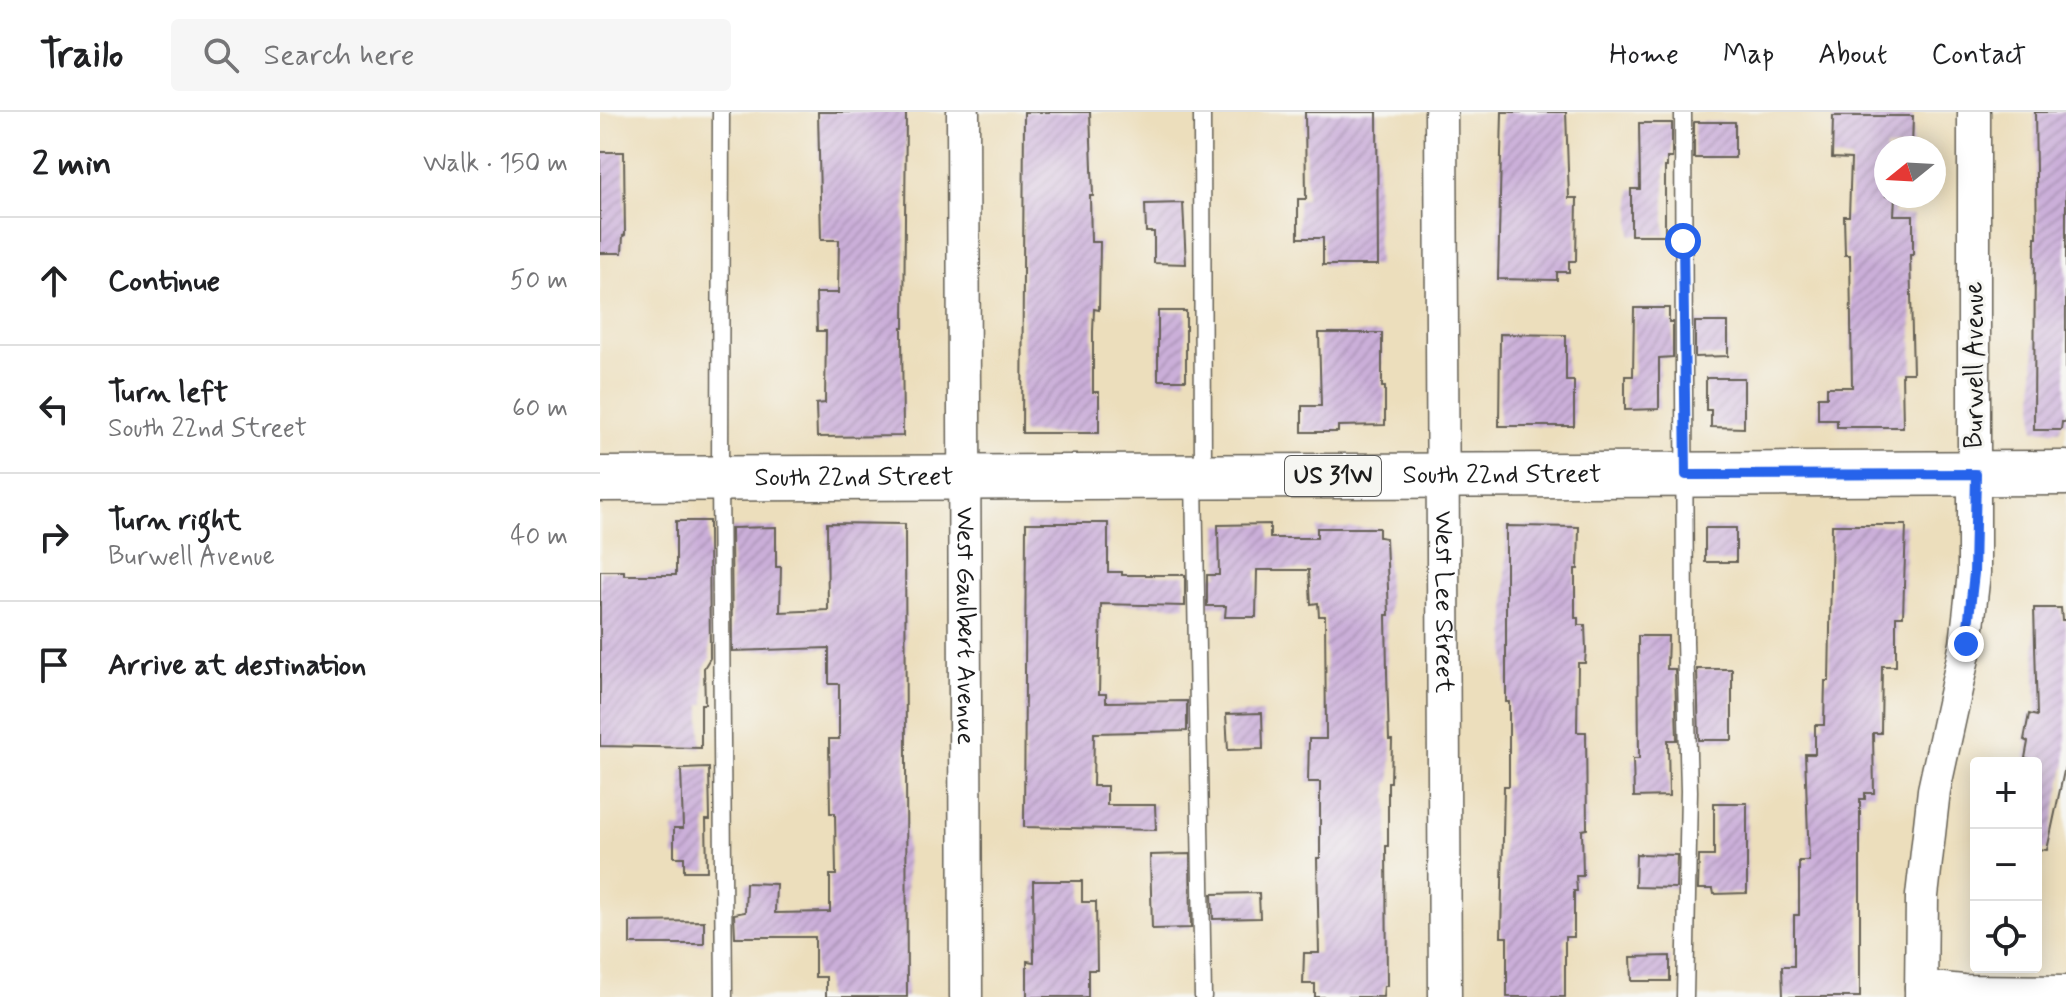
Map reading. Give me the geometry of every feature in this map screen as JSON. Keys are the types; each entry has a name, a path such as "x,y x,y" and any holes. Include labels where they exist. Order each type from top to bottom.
{"main road":[{"name":"South 22nd Street","path":"600,479 2066,473"}],"street":[{"name":"West Gaulbert Avenue","path":"963,112 966,997"},
{"name":"West Lee Street","path":"1441,112 1445,997"},
{"name":"Burwell Avenue","path":"1921,992 1922,896 1934,790 1966,644 1974,573 1974,112"},
{"path":"1921,992 2066,992"}],"lane":[{"path":"721,112 724,997"},
{"path":"1202,112 1198,476 1203,997"},
{"path":"1683,112 1685,641 1689,791 1685,997"}],"building":[{"path":"818,112 906,112 903,436 817,437 816,404 825,403 826,331 817,331 816,293 838,293 839,240 821,240"},
{"path":"1024,112 1090,112 1091,242 1100,242 1099,310 1094,309 1093,332 1093,392 1099,392 1099,433 1022,433"},
{"path":"1305,112 1377,112 1378,265 1323,265 1323,238 1298,238 1298,199 1306,199"},
{"path":"1502,112 1566,112 1569,198 1577,198 1576,261 1569,261 1569,272 1557,272 1557,280 1498,279"},
{"path":"2035,112 2066,112 2066,422 2062,422 2061,430 2034,430"},
{"path":"1833,116 1913,116 1912,136 1874,136 1874,208 1894,208 1894,215 1913,215 1913,255 1910,255 1913,373 1902,373 1903,427 1837,427 1837,420 1818,420 1818,397 1827,397 1827,387 1852,387 1850,255 1845,255 1844,216 1849,216 1851,159 1832,158"},
{"path":"1694,122 1735,122 1735,158 1694,158"},
{"path":"1639,123 1672,123 1672,158 1667,158 1665,167 1665,235 1631,235 1631,189 1640,189"},
{"path":"600,152 624,152 625,235 622,253 600,253"},
{"path":"1183,203 1186,264 1154,263 1154,232 1146,232 1145,204"},
{"path":"1634,308 1669,308 1669,322 1673,322 1673,357 1659,358 1659,409 1625,410 1625,376 1633,376"},
{"path":"1158,311 1186,311 1186,380 1158,380"},
{"path":"1695,322 1728,322 1728,356 1695,357"},
{"path":"1319,333 1382,333 1385,425 1338,426 1338,432 1302,432 1302,406 1321,406"},
{"path":"1500,334 1566,335 1566,381 1574,381 1574,426 1499,426"},
{"path":"1706,378 1744,378 1744,428 1711,427 1711,410 1706,410"},
{"path":"676,521 709,521 710,658 704,668 701,748 600,746 600,571 624,571 624,575 676,575"},
{"path":"827,523 905,524 907,997 826,997 826,977 815,977 815,937 735,937 734,914 745,912 746,883 776,884 775,913 830,912 830,875 836,875 835,813 830,813 829,739 839,739 839,684 829,684 829,648 732,651 731,528 776,527 776,567 781,567 780,612 828,610"},
{"path":"1026,523 1108,523 1108,572 1122,572 1122,575 1185,575 1185,606 1101,604 1099,694 1106,694 1106,702 1187,701 1187,731 1094,733 1093,786 1107,786 1107,805 1155,805 1156,830 1024,827"},
{"path":"1270,524 1270,538 1317,538 1317,528 1379,528 1379,537 1386,538 1389,740 1392,740 1386,846 1387,986 1384,986 1383,997 1315,997 1315,984 1303,984 1304,953 1319,953 1317,858 1320,858 1320,782 1308,782 1309,739 1326,739 1325,616 1319,616 1318,603 1311,604 1309,570 1257,570 1256,617 1225,617 1226,606 1207,606 1207,575 1219,575 1218,525"},
{"path":"1832,525 1906,525 1903,616 1896,616 1896,666 1882,666 1881,733 1873,733 1874,793 1865,793 1865,799 1860,799 1860,997 1783,997 1782,966 1794,966 1794,915 1799,915 1799,861 1809,861 1805,754 1815,754 1815,725 1824,725 1825,681 1829,681"},
{"path":"1506,526 1579,527 1575,618 1578,618 1578,625 1585,625 1586,650 1585,663 1578,663 1577,732 1586,732 1587,829 1582,830 1583,876 1576,876 1577,891 1574,891 1574,937 1565,937 1565,997 1507,997 1507,937 1501,937 1504,786 1509,786"},
{"path":"1705,528 1736,528 1736,562 1705,562"},
{"path":"2034,608 2061,608 2062,620 2066,620 2066,762 2047,850 2042,850 2042,757 2025,757 2028,742 2024,740 2029,714 2037,716"},
{"path":"1638,636 1668,636 1667,669 1675,669 1677,740 1668,740 1669,796 1634,797 1633,759 1639,759"},
{"path":"1697,669 1732,669 1732,740 1699,740"},
{"path":"1262,713 1263,749 1228,750 1226,714"},
{"path":"709,768 707,871 684,871 684,857 674,857 674,828 683,828 681,769"},
{"path":"1714,803 1747,803 1747,893 1714,894 1713,889 1698,889 1699,856 1714,856"},
{"path":"1190,854 1191,928 1152,929 1150,855"},
{"path":"1636,854 1677,855 1676,888 1635,887"},
{"path":"1033,881 1082,881 1082,902 1096,902 1097,970 1088,970 1088,997 1027,997 1027,961 1034,962"},
{"path":"1259,893 1260,918 1213,919 1212,894"},
{"path":"704,921 704,944 630,944 630,922"},
{"path":"1670,956 1670,981 1632,981 1631,957"}],"route":[{"path":"1683,241 1686,475 1976,474 1974,573 1966,644"}]}
